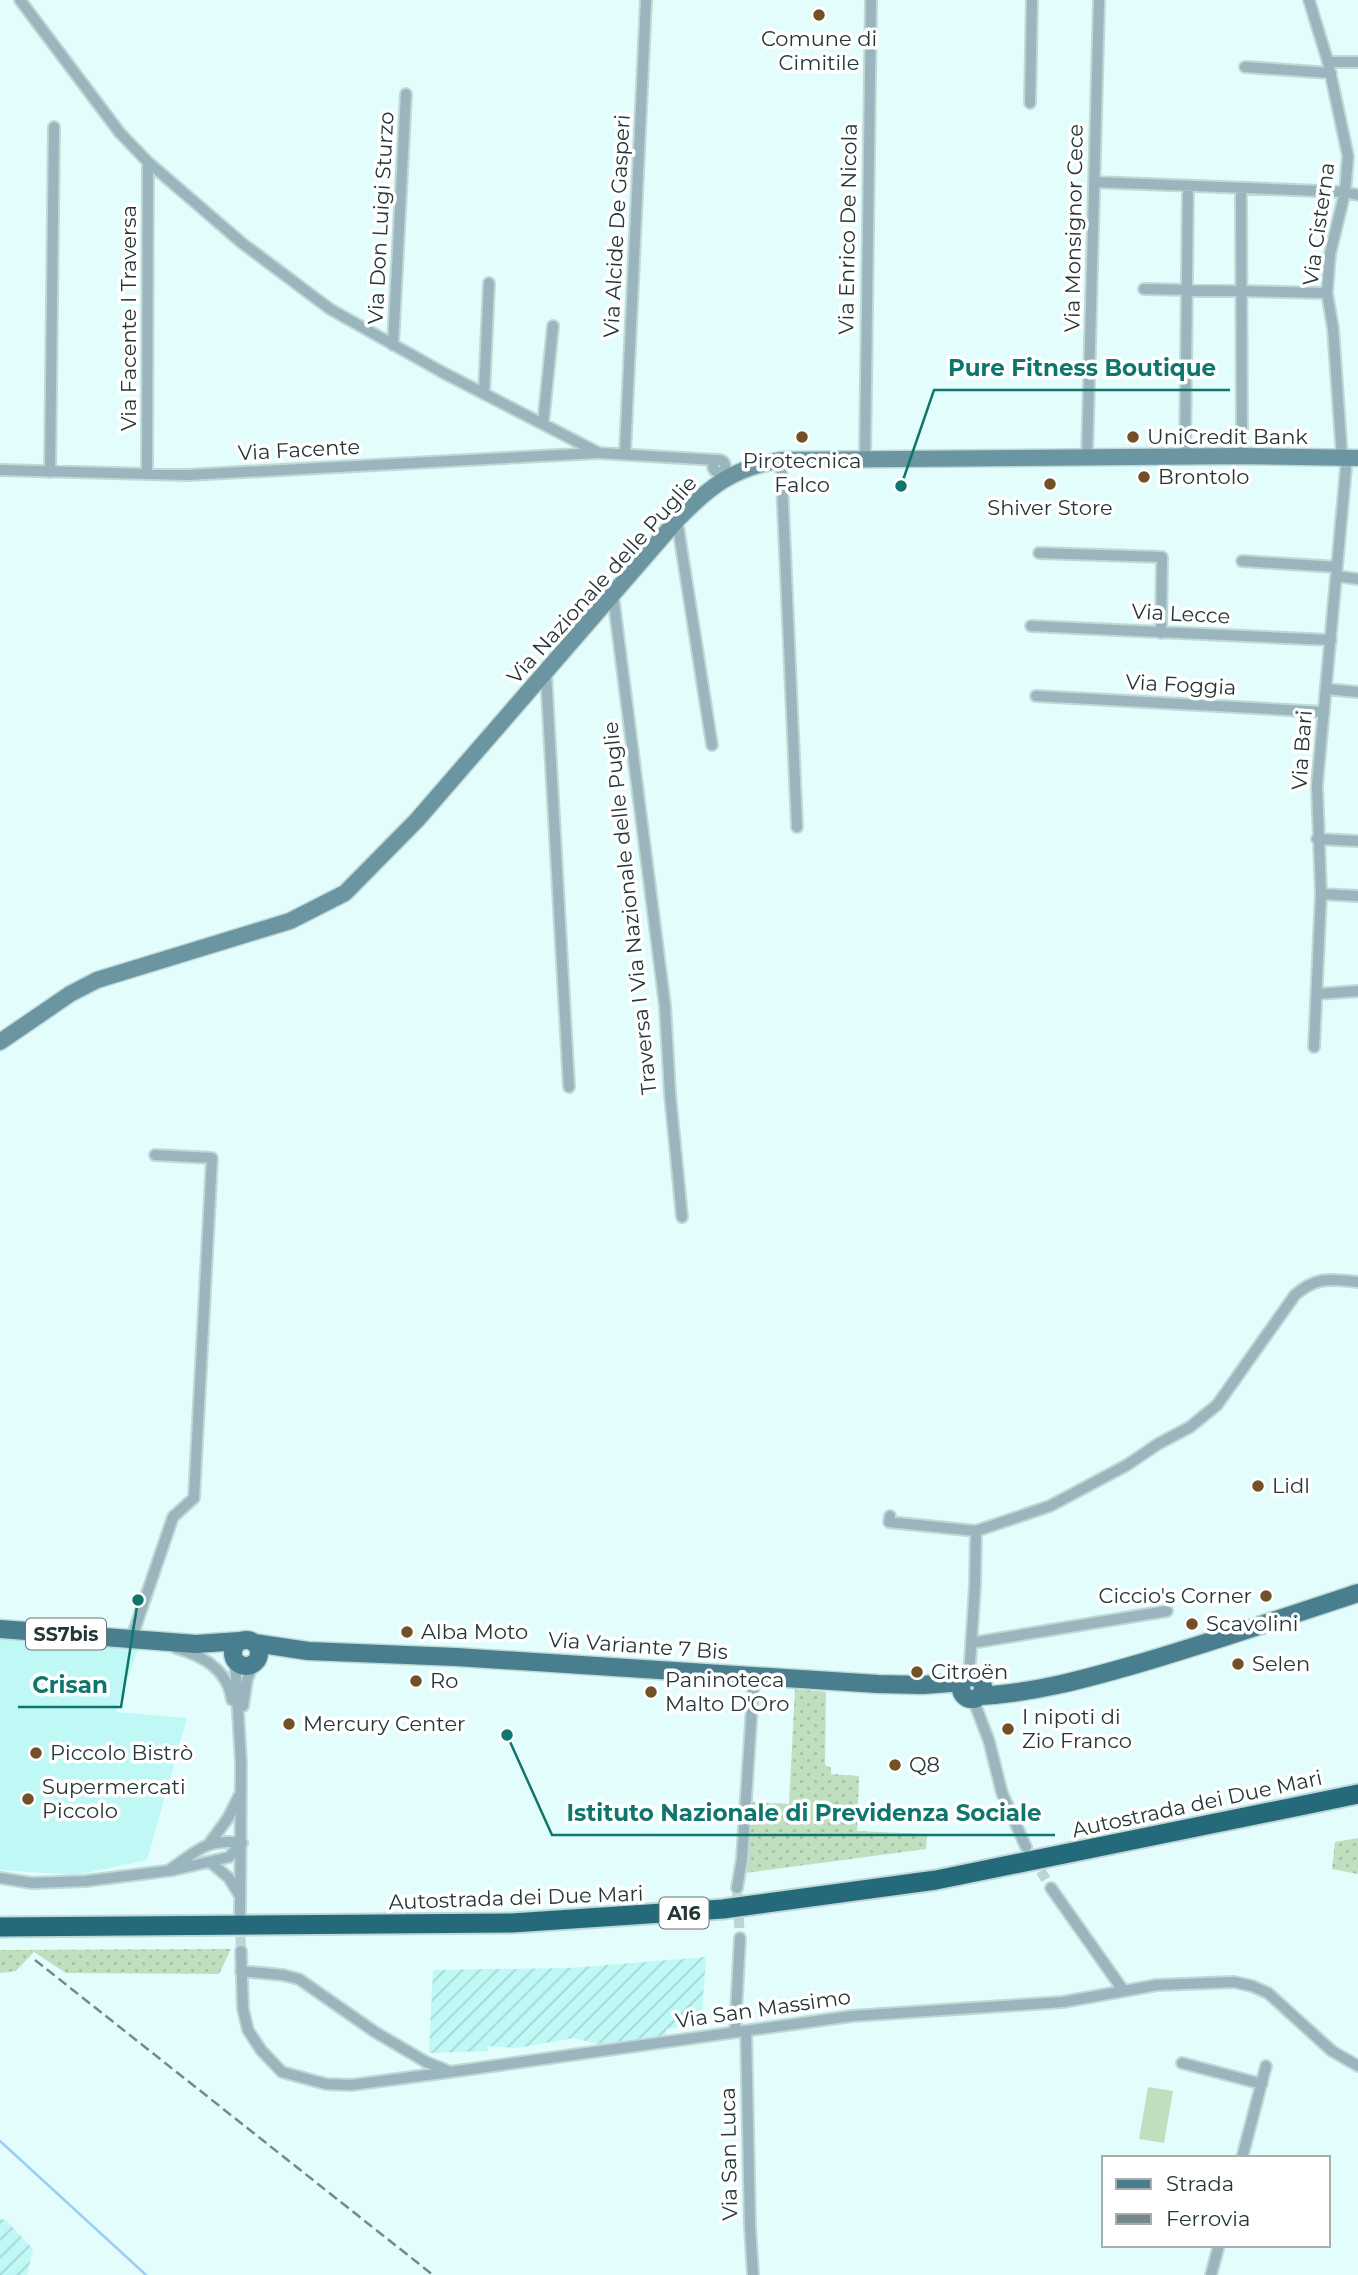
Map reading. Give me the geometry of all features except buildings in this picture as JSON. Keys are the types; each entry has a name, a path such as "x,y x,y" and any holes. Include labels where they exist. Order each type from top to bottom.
{"highway":[{"name":"Autostrada dei Due Mari","path":"0,1927 512,1923 723,1909 936,1880 1358,1794"},
{"name":"Autostrada dei Due Mari","path":"0,1940 513,1937 724,1923 867,1905 950,1891 1358,1807"}],"main road":[{"name":"Via Nazionale delle Puglie","path":"0,1042 70,994 97,980 162,962 290,920 345,893 418,820 677,520 709,489 747,467 781,460 1242,456 1349,458"},
{"name":"Via Variante 7 Bis","path":"0,1629 195,1644 247,1642 308,1651 456,1657 971,1689 1041,1689 1069,1684 1164,1656 1358,1593"},
{"path":"245,1662 234,1647 247,1642"},
{"name":"Via Variante 7 Bis","path":"195,1644 245,1662 308,1651"}],"street":[{"name":"Via Don Luigi Sturzo","path":"20,0 121,133 148,162 242,243 330,309 484,394 599,453 625,453 747,467"},
{"name":"Via Alcide De Gasperi","path":"625,453 646,0"},
{"name":"Via Enrico De Nicola","path":"864,459 871,0"},
{"path":"1030,103 1032,0"},
{"name":"Via Monsignor Cece","path":"1087,458 1099,0"},
{"name":"Via Cisterna","path":"1309,0 1330,67 1348,156 1345,192 1330,254 1327,293 1349,458"},
{"path":"1245,67 1330,67 1358,62"},
{"name":"Via Don Luigi Sturzo","path":"393,345 406,93"},
{"path":"50,472 54,127"},
{"name":"Via Facente I Traversa","path":"147,474 148,162"},
{"path":"1094,182 1345,192 1358,195"},
{"path":"1185,457 1188,186"},
{"path":"1241,188 1242,456"},
{"path":"484,394 489,283"},
{"path":"1144,289 1327,293"},
{"path":"543,425 553,326"},
{"name":"Via Facente","path":"0,470 188,475 599,453"},
{"name":"Via Bari","path":"1314,1046 1321,894 1317,785 1349,458"},
{"path":"781,460 797,827"},
{"path":"709,489 718,464"},
{"path":"677,520 712,746"},
{"path":"1039,553 1162,557 1161,633"},
{"path":"1242,561 1337,572 1358,579"},
{"name":"Traversa I Via Nazionale delle Puglie","path":"613,595 664,1006 682,1217"},
{"name":"Via Lecce","path":"1031,626 1331,640"},
{"path":"545,674 569,1087"},
{"path":"1326,690 1358,692"},
{"name":"Via Foggia","path":"1036,696 1324,712"},
{"path":"1317,839 1358,841"},
{"path":"1321,894 1358,896"},
{"path":"1317,994 1358,991"},
{"path":"131,1640 173,1517 194,1498 212,1158 155,1155"},
{"path":"890,1516 889,1522 976,1531 1050,1506 1127,1465 1190,1427 1217,1405 1295,1295 1306,1286 1324,1279 1358,1282"},
{"path":"976,1531 971,1689 989,1741 1002,1793 1026,1847"},
{"path":"971,1643 1167,1611"},
{"path":"150,1641 195,1655 218,1669 230,1690 236,1729 240,1737"},
{"path":"240,1737 247,1679 245,1662"},
{"path":"240,1915 240,1737 245,1662"},
{"path":"737,1888 743,1859 754,1676"},
{"path":"209,1844 228,1818 241,1792"},
{"path":"168,1870 209,1844 222,1840 242,1843"},
{"path":"0,1878 32,1883 86,1881 168,1870 229,1857 242,1843"},
{"path":"210,1862 229,1878 241,1896"},
{"path":"1051,1888 1123,1990"},
{"name":"Via San Luca","path":"740,1938 741,2032 753,2275"},
{"name":"Via San Massimo","path":"241,1951 243,2009 248,2030 261,2050 282,2072 326,2084 351,2085 450,2073 852,2016 1063,2002 1157,1985 1234,1982 1268,1993 1332,2051 1358,2066"},
{"path":"241,1971 299,1979 375,2032 450,2073"},
{"path":"1182,2063 1262,2084"},
{"path":"1243,2156 1266,2066"},
{"path":"1211,2275 1218,2247"}],"shaded area":[{"path":"0,1638 138,1649 116,1712 187,1718 147,1860 76,1875 0,1870"},
{"path":"706,1957 701,2025 666,2029 666,2035 597,2044 574,2038 517,2048 488,2046 487,2051 429,2053 433,1970 569,1968"},
{"path":"0,2219 6,2220 33,2249 27,2275 0,2275"}],"green space":[{"path":"795,1689 826,1692 825,1765 831,1768 831,1774 859,1776 857,1831 927,1834 926,1849 746,1873 752,1802 789,1804"},
{"path":"1358,1838 1358,1874 1332,1869 1335,1842"},
{"path":"231,1949 219,1974 66,1973 34,1952 16,1971 0,1973 0,1950"},
{"path":"1148,2087 1173,2091 1164,2143 1139,2139"}],"waterway":[{"path":"0,2141 146,2275"}],"tunnel":[{"path":"1033,1858 1051,1888"},
{"path":"737,1888 740,1938"},
{"path":"240,1922 241,1951"}],"railway":[{"path":"35,1960 433,2275"}],"place":[{"name":"Comune di Cimitile","path":"819,15"},
{"name":"Pirotecnica Falco","path":"802,437"},
{"name":"UniCredit Bank","path":"1133,437"},
{"name":"Brontolo","path":"1144,477"},
{"name":"Shiver Store","path":"1050,484"},
{"name":"Pure Fitness Boutique","path":"901,486"},
{"name":"Lidl","path":"1258,1486"},
{"name":"Ciccio's Corner","path":"1266,1596"},
{"name":"Crisan","path":"138,1600"},
{"name":"Scavolini","path":"1192,1624"},
{"name":"Alba Moto","path":"407,1632"},
{"name":"Selen","path":"1238,1664"},
{"name":"Citroën","path":"917,1672"},
{"name":"Ro","path":"416,1681"},
{"name":"Paninoteca Malto D'Oro","path":"651,1692"},
{"name":"Mercury Center","path":"289,1724"},
{"name":"I nipoti di Zio Franco","path":"1008,1729"},
{"name":"Istituto Nazionale di Previdenza Sociale","path":"507,1735"},
{"name":"Piccolo Bistrò","path":"36,1753"},
{"name":"Q8","path":"895,1765"},
{"name":"Supermercati Piccolo","path":"28,1799"}]}
